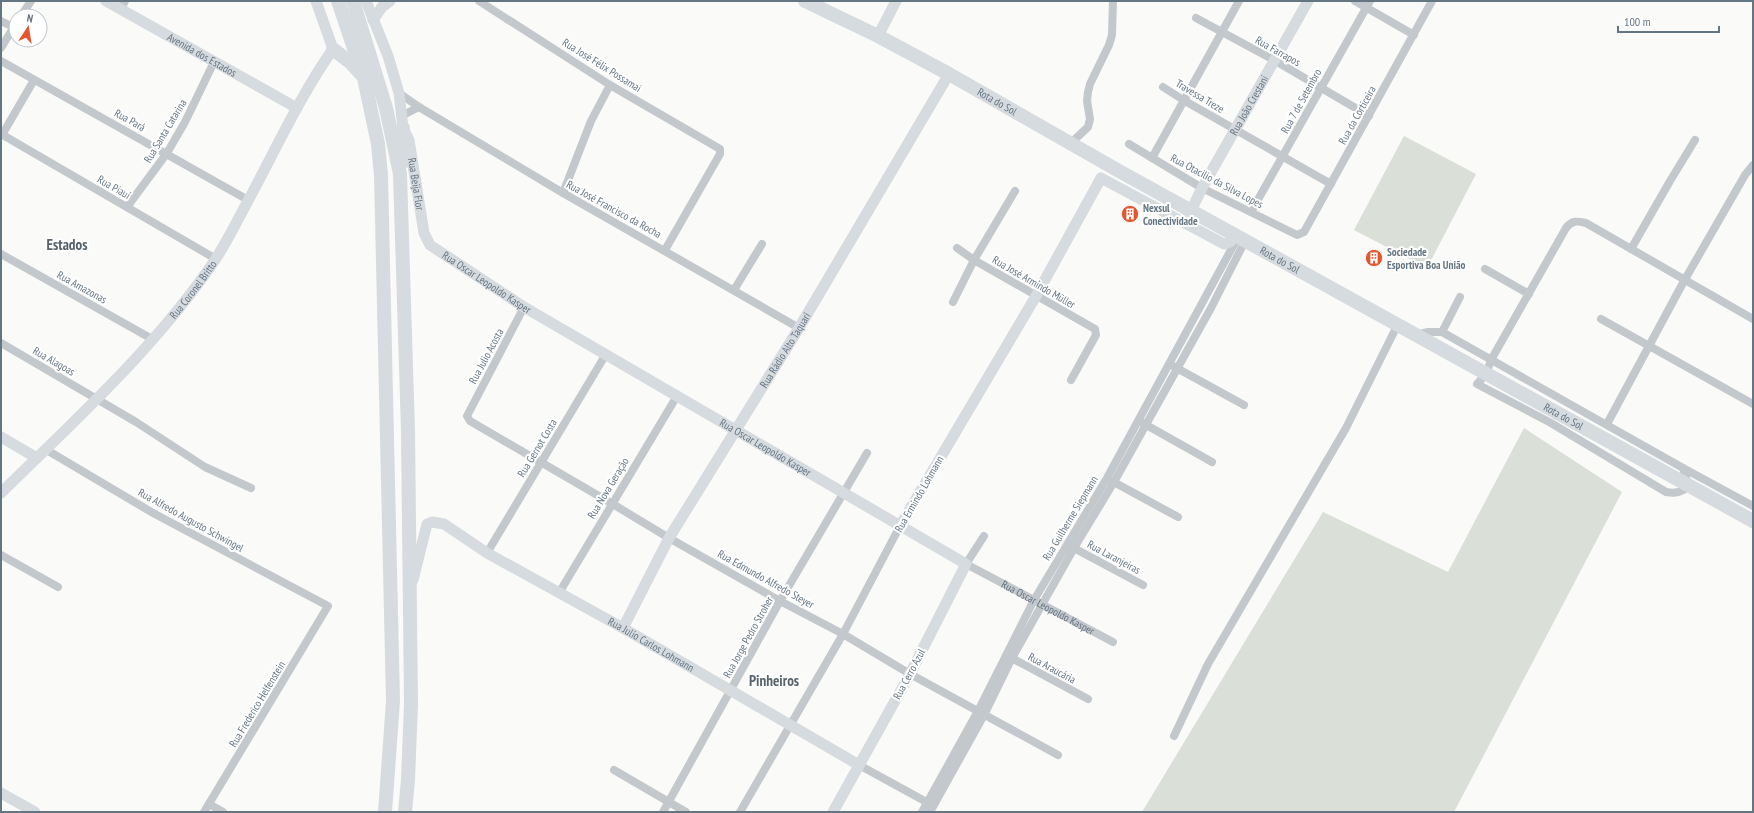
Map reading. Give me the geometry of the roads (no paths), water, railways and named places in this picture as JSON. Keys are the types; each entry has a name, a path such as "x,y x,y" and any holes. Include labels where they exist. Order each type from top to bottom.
{"highway":[{"path":"338,1 364,78 378,144 383,207 393,702 385,812"},
{"path":"353,1 386,108 400,174 405,288 411,704 408,780 405,812"},
{"name":"Rota do Sol","path":"806,1 878,36 949,74 1098,159 1188,217 1416,336 1753,521"},
{"path":"333,49 351,63 364,78"},
{"path":"400,174 404,157 402,122"}],"street":[{"name":"Avenida dos Estados","path":"106,1 123,5 214,62 297,108"},
{"path":"316,1 333,49"},
{"name":"Rua José Félix Possamai","path":"479,1 610,85 720,149 720,154 665,250"},
{"path":"878,36 896,1"},
{"path":"1071,143 1088,127 1090,119 1087,100 1088,92 1090,84 1109,45 1112,35 1113,1"},
{"path":"1152,158 1185,101 1239,1"},
{"name":"Rua João Crestani","path":"1188,217 1234,129 1308,1"},
{"path":"1355,1 1368,4 1414,35"},
{"name":"Rua da Corticeira","path":"1297,235 1304,232 1432,1"},
{"path":"367,5 386,4"},
{"path":"374,20 386,4"},
{"name":"Rua 7 de Setembro","path":"1251,212 1368,4"},
{"name":"Rua Beija Flor","path":"367,5 388,56 399,93 402,122 409,140 426,240"},
{"name":"Rua Farrapos","path":"1196,18 1274,60 1369,116"},
{"path":"1,48 8,36"},
{"name":"Rua Coronel Britto","path":"1,493 96,398 152,339 184,302 216,259 297,108 333,49"},
{"name":"Rua Pará","path":"1,61 167,153 248,200"},
{"name":"Rua Santa Catarina","path":"127,207 167,153 191,110 214,62"},
{"name":"Rua Rádio Alto Taquari","path":"623,628 669,538 799,328 949,74"},
{"path":"2,134 34,80"},
{"path":"563,193 591,121 610,85"},
{"name":"Travessa Treze","path":"1163,87 1330,184"},
{"name":"Rua José Francisco da Rocha","path":"399,93 419,107 563,193 799,328"},
{"path":"402,122 419,107"},
{"name":"Rua Piauí","path":"2,134 216,259"},
{"path":"1630,249 1695,140"},
{"name":"Rua Otacilio da Silva Lopes","path":"1129,144 1202,188 1297,235"},
{"path":"1098,159 1101,178 1188,217"},
{"path":"1607,424 1684,280 1745,175 1753,165"},
{"name":"Rua Ermindo Lohmann","path":"740,812 843,634 900,526 1036,296 1101,178"},
{"path":"953,302 974,260 1015,191"},
{"path":"1486,374 1491,360 1570,223 1576,221 1586,223 1753,319"},
{"name":"Rua Oscar Leopoldo Kasper","path":"426,240 435,249 524,307 843,494 966,564 1113,642"},
{"name":"Rua Guilherme Siepmann","path":"922,812 930,807 981,713 1009,656 1070,546 1085,512 1141,422 1173,366 1236,242"},
{"path":"734,290 762,244"},
{"name":"Rua José Armindo Müller","path":"957,248 974,260 1095,329 1096,335 1070,380"},
{"name":"Rua Amazonas","path":"1,254 152,339"},
{"path":"1485,269 1529,294"},
{"path":"1442,332 1460,297"},
{"name":"Rua Julio Acosta","path":"467,416 524,307"},
{"path":"1601,319 1753,404"},
{"path":"1174,736 1208,664 1346,428 1397,326"},
{"path":"1416,336 1428,332 1442,332 1753,506"},
{"name":"Rua Alagoas","path":"1,343 96,398 205,467 251,488"},
{"name":"Rua Gernot Costa","path":"487,553 606,354"},
{"path":"1173,366 1244,405"},
{"name":"Rua Nova Geração","path":"559,593 676,396"},
{"name":"Rua Edmundo Alfredo Steyer","path":"467,416 470,422 542,462 669,538 780,601 843,634 910,674 1058,755"},
{"path":"1141,422 1212,462"},
{"name":"Rua Guilherme Siepmann","path":"1070,546 1094,517 1114,482 1141,422"},
{"path":"1,436 37,458"},
{"name":"Rua Alfredo Augusto Schwingel","path":"45,449 153,513 328,606"},
{"name":"Rua Jorge Pedro Stroher","path":"663,812 780,601 867,452"},
{"path":"1683,468 1689,487"},
{"path":"1107,478 1178,517"},
{"path":"1085,512 1094,517"},
{"name":"Rua Julio Carlos Lohmann","path":"410,589 419,560 424,531 427,524 432,522 444,524 487,553 623,628 930,807"},
{"name":"Rua Cerro Azul","path":"833,812 910,674 966,564 984,536"},
{"name":"Rua Laranjeiras","path":"1070,546 1143,585"},
{"path":"1,555 58,587"},
{"name":"Rua Frederico Helfenstein","path":"204,812 328,606"},
{"name":"Rua Araucária","path":"1009,656 1088,699"},
{"path":"614,770 686,812"},
{"path":"1,793 35,812"},
{"path":"209,804 223,812"}],"place":[{"name":"Nexsul Conectividade","path":"1130,214"},
{"name":"Sociedade Esportiva Boa União","path":"1374,258"}],"district":[{"name":"Estados","path":"67,245"},
{"name":"Pinheiros","path":"774,681"}]}
